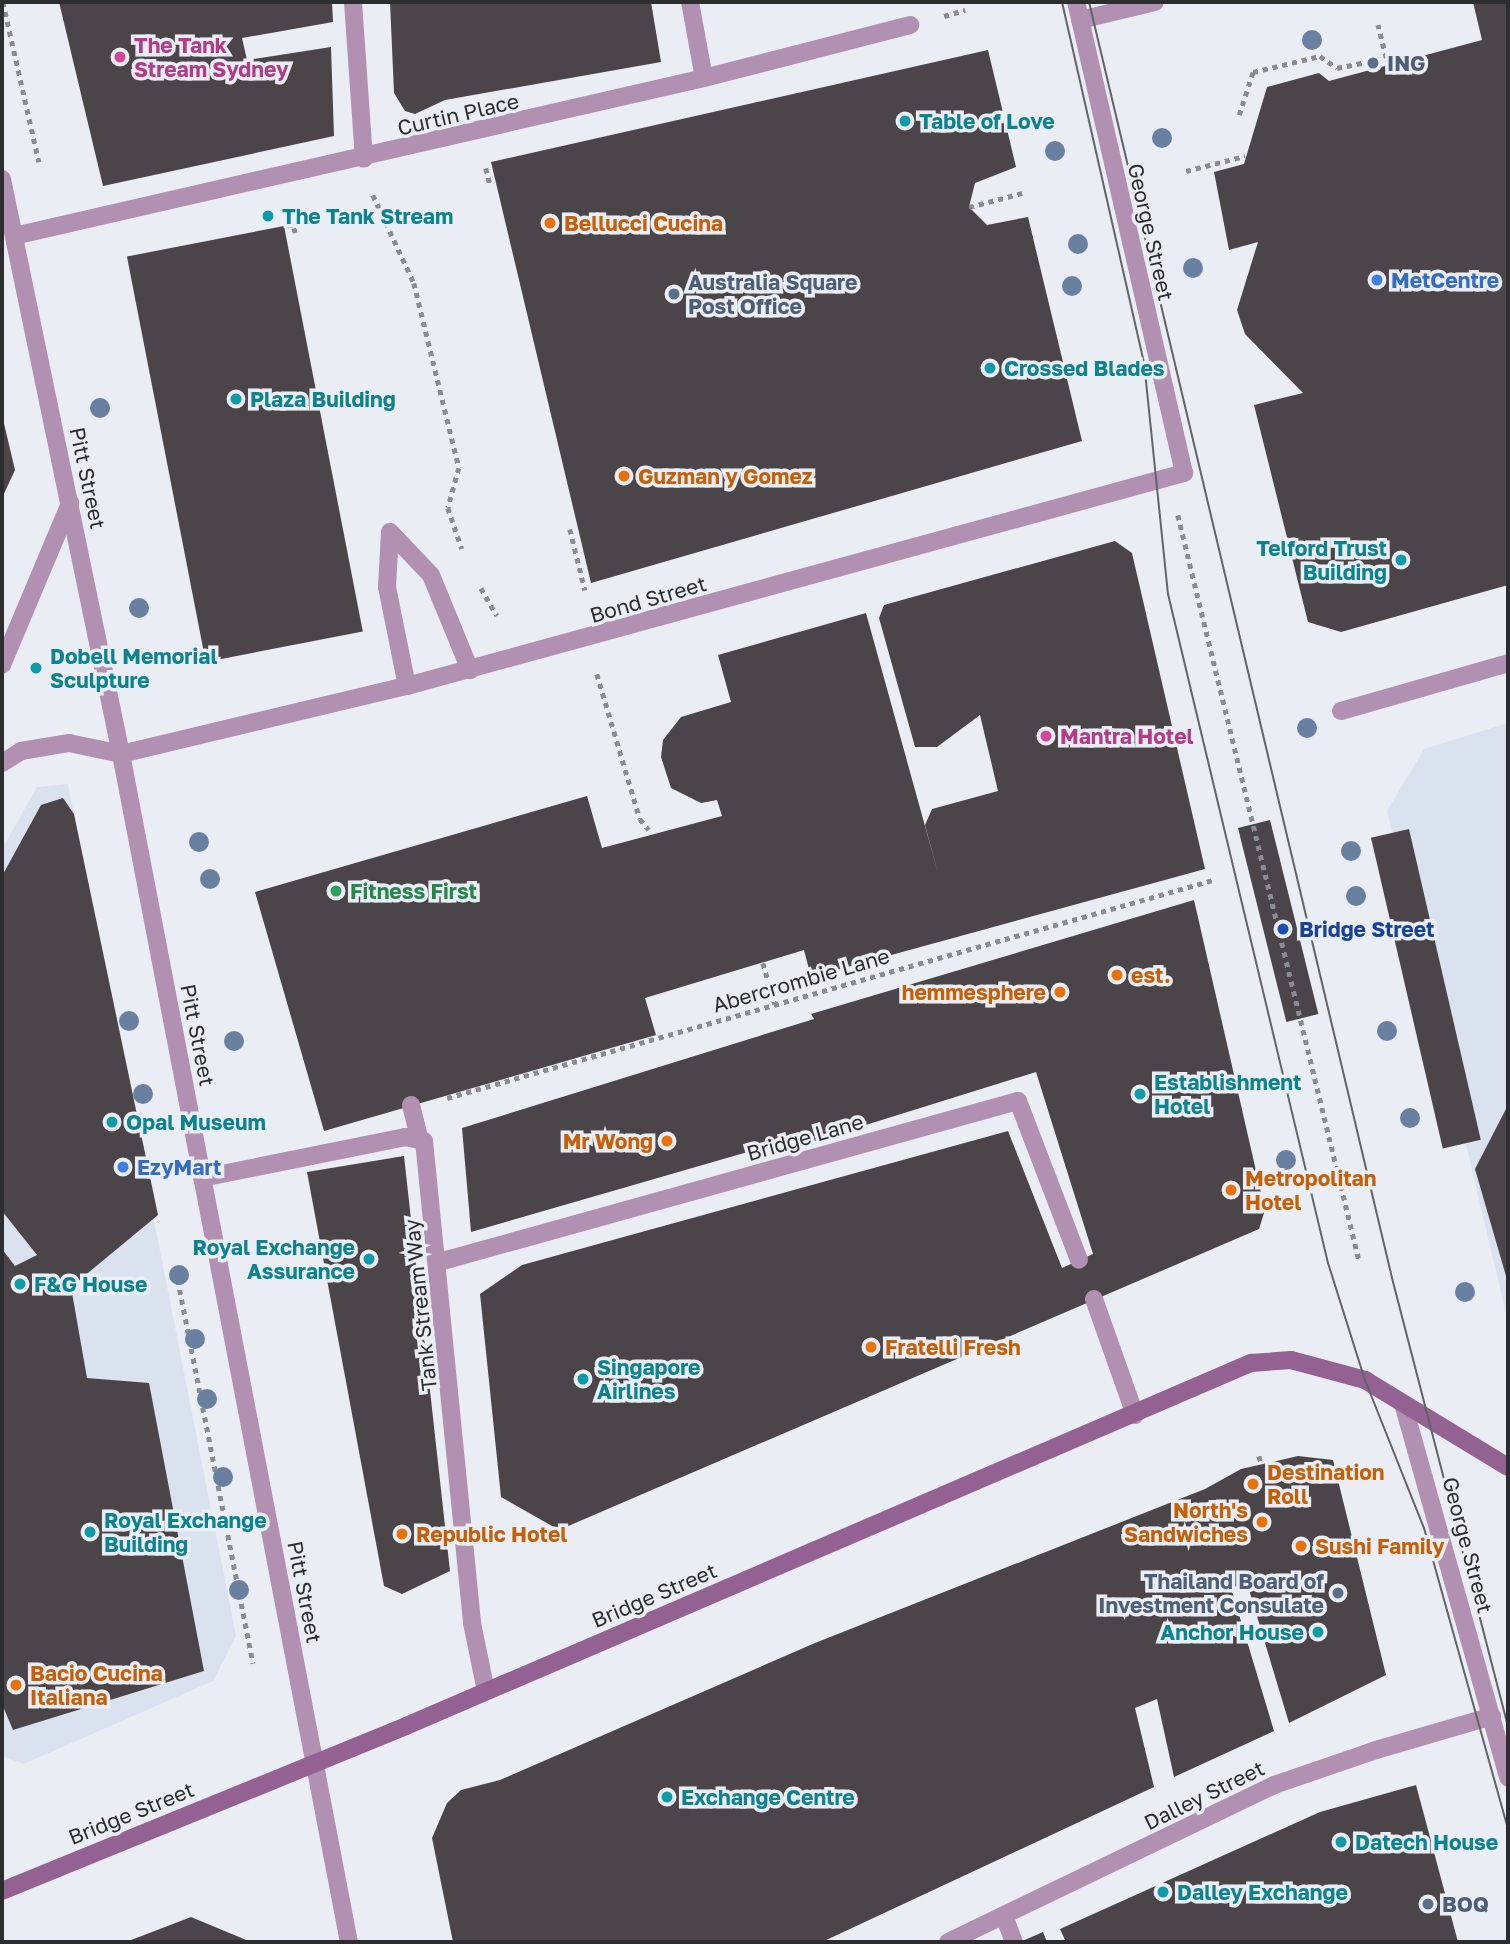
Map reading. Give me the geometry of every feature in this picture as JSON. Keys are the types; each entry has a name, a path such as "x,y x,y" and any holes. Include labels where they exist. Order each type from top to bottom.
{"main road":[{"name":"Bridge Street","path":"2,1891 314,1765 1251,1363 1291,1360 1327,1366 1365,1380 1508,1467"}],"street":[{"path":"353,2 364,159"},
{"path":"690,2 704,78"},
{"name":"George Street","path":"1076,2 1184,473"},
{"path":"1080,20 1155,2"},
{"name":"Curtin Place","path":"14,236 364,159 704,78 909,25"},
{"name":"Pitt Street","path":"2,179 121,754 349,1942"},
{"name":"Bond Street","path":"121,754 407,686 588,639 1184,473"},
{"path":"2,665 70,503"},
{"path":"407,686 387,587 390,532 431,575 470,670"},
{"path":"1341,711 1508,663"},
{"path":"2,764 21,751 69,743 121,754"},
{"name":"Bridge Lane","path":"439,1262 1018,1101 1079,1260"},
{"name":"Tank Stream Way","path":"411,1105 421,1139 439,1262 472,1623 486,1691"},
{"path":"202,1178 421,1139"},
{"path":"1094,1298 1135,1415"},
{"name":"George Street","path":"1404,1406 1508,1778"},
{"name":"Dalley Street","path":"948,1942 1274,1785 1376,1750 1492,1716"},
{"path":"1004,1916 1014,1942"}],"path":[{"path":"3,2 41,175"},
{"path":"1239,115 1253,72 1320,56 1337,68 1386,58 1378,25"},
{"path":"1186,171 1245,156"},
{"path":"484,160 490,184"},
{"path":"372,190 380,219 414,283 459,468 448,508 467,562"},
{"path":"969,207 1022,193"},
{"path":"288,211 292,231 298,229"},
{"path":"1184,473 1178,512 1359,1260"},
{"path":"570,529 585,590"},
{"path":"588,639 640,819 649,830"},
{"name":"Abercrombie Lane","path":"421,1139 440,1100 1213,880"},
{"path":"763,962 775,1004"},
{"path":"176,1270 256,1679"}],"shaded area":[{"path":"1508,723 1508,1322 1387,811 1424,749"},
{"path":"68,784 236,1636 213,1681 24,1764 2,1756 2,849 37,787"}],"building":[{"path":"59,2 332,2 333,22 242,38 247,60 331,47 334,136 103,186"},
{"path":"390,2 651,2 661,62 445,100 415,114 405,111 394,93"},
{"name":"MetCentre","path":"1473,2 1508,2 1508,585 1341,632 1308,622 1254,405 1303,393 1245,334 1237,310 1258,242 1229,250 1214,172 1244,164 1267,87 1319,73 1329,81 1482,40"},
{"path":"988,50 1016,167 975,183 969,207 987,225 1028,217 1082,441 591,583 491,162"},
{"name":"Plaza Building","path":"284,226 363,631 206,662 127,257"},
{"path":"2,415 15,470 2,498"},
{"path":"1115,541 1132,553 1205,869 811,977 804,950 645,998 656,1035 324,1131 255,892 587,796 602,848 722,816 717,800 701,803 671,788 661,757 663,740 681,717 731,702 718,655 866,613 938,873 925,825 932,809 998,791 980,715 937,747 915,747 879,618 884,605"},
{"path":"63,798 74,814 158,1215 71,1287 87,1378 149,1383 204,1671 13,1730 2,1704 2,1249 15,1266 37,1255 2,1211 2,876 41,805"},
{"path":"1270,820 1318,1014 1286,1022 1238,828"},
{"path":"1409,829 1481,1140 1443,1149 1371,838"},
{"path":"1194,900 1265,1210 1259,1229 559,1530 501,1497 480,1294 522,1265 1008,1131 1062,1268 1093,1254 1036,1072 808,1143 806,1135 471,1232 462,1128 814,1019 811,1014"},
{"path":"1508,1105 1508,1283 1475,1169"},
{"path":"404,1156 450,1571 402,1594 384,1586 307,1172"},
{"path":"1298,1456 1333,1460 1386,1675 1289,1723 1247,1583 1231,1588 1274,1731 1174,1777 1157,1699 1135,1708 1154,1787 822,1942 453,1942 432,1838 447,1803 461,1790 500,1780 815,1643 1205,1489 1241,1469"},
{"name":"Datech House","path":"1416,1785 1458,1942 1066,1942 1060,1929 1320,1812"},
{"path":"191,1917 251,1942 126,1942"},
{"path":"1043,1932 1047,1942 1020,1942"}],"tram line":[{"path":"1062,2 1144,362 1168,594 1328,1263 1365,1380 1424,1528 1508,1829"},
{"path":"1089,2 1392,1278 1508,1725"}],"place":[{"name":"The Tank Stream Sydney","path":"120,57"},
{"name":"ING","path":"1373,63"},
{"name":"Table of Love","path":"905,121"},
{"name":"The Tank Stream","path":"268,216"},
{"name":"Bellucci Cucina","path":"550,223"},
{"name":"MetCentre","path":"1377,280"},
{"name":"Australia Square Post Office","path":"674,294"},
{"name":"Crossed Blades","path":"990,368"},
{"name":"Plaza Building","path":"236,399"},
{"name":"Guzman y Gomez","path":"624,476"},
{"name":"Telford Trust Building","path":"1401,560"},
{"name":"Dobell Memorial Sculpture","path":"36,668"},
{"name":"Mantra Hotel","path":"1046,736"},
{"name":"Fitness First","path":"336,891"},
{"name":"Bridge Street","path":"1283,929"},
{"name":"est.","path":"1117,975"},
{"name":"hemmesphere","path":"1060,992"},
{"name":"Establishment Hotel","path":"1140,1094"},
{"name":"Opal Museum","path":"112,1122"},
{"name":"Mr Wong","path":"667,1141"},
{"name":"EzyMart","path":"123,1167"},
{"name":"Metropolitan Hotel","path":"1231,1190"},
{"name":"Royal Exchange Assurance","path":"369,1259"},
{"name":"F&G House","path":"20,1284"},
{"name":"Fratelli Fresh","path":"871,1347"},
{"name":"Singapore Airlines","path":"583,1379"},
{"name":"Destination Roll","path":"1253,1484"},
{"name":"North's Sandwiches","path":"1262,1522"},
{"name":"Royal Exchange Building","path":"90,1532"},
{"name":"Republic Hotel","path":"402,1534"},
{"name":"Sushi Family","path":"1301,1546"},
{"name":"Thailand Board of Investment Consulate","path":"1338,1593"},
{"name":"Anchor House","path":"1318,1632"},
{"name":"Bacio Cucina Italiana","path":"16,1685"},
{"name":"Exchange Centre","path":"667,1797"},
{"name":"Datech House","path":"1341,1842"},
{"name":"Dalley Exchange","path":"1163,1892"},
{"name":"BOQ","path":"1428,1904"}]}
